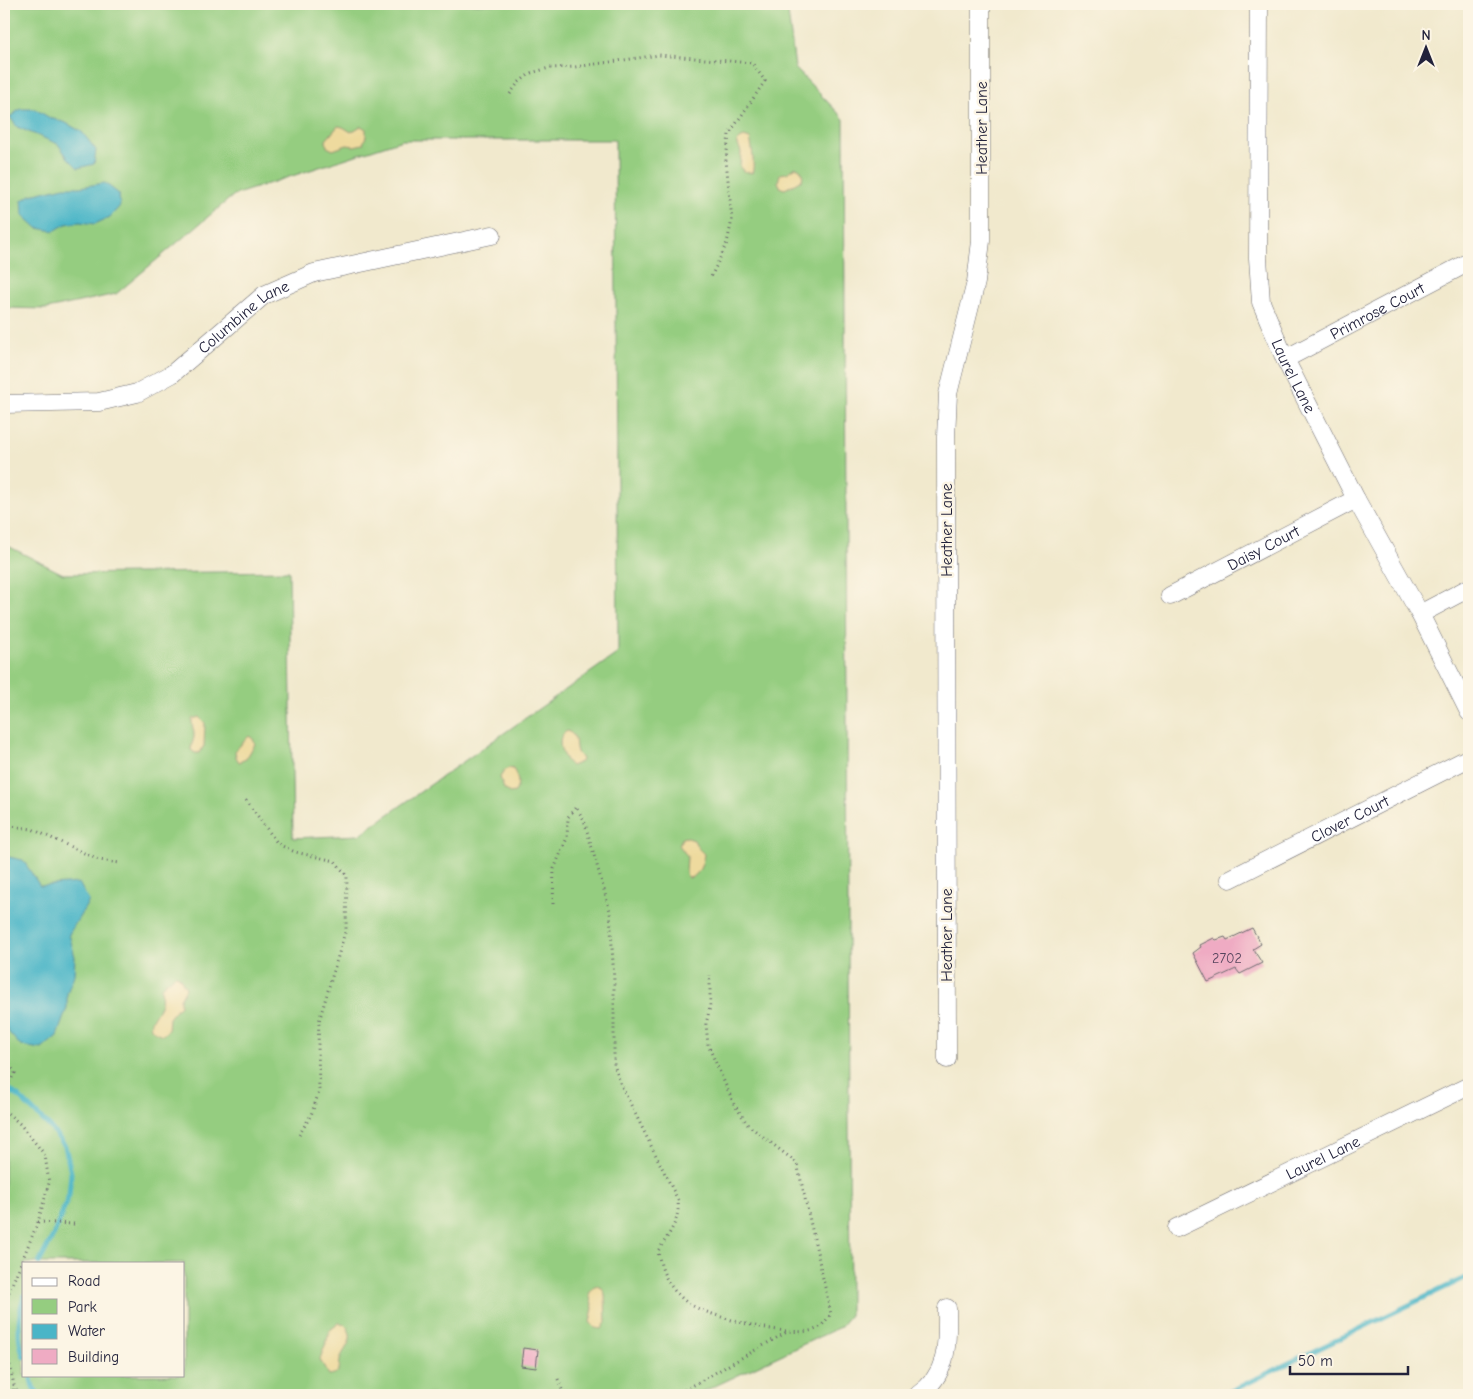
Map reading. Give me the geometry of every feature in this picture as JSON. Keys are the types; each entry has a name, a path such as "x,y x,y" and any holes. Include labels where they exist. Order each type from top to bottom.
{"street":[{"name":"Heather Lane","path":"947,1059 946,437 948,394 976,282 981,241 981,4"},
{"name":"Laurel Lane","path":"1259,4 1258,258 1261,302 1285,360 1356,499 1420,614 1469,712"},
{"name":"Columbine Lane","path":"4,404 99,402 137,393 172,374 264,294 314,273 492,235"},
{"name":"Primrose Court","path":"1285,360 1469,262"},
{"name":"Daisy Court","path":"1170,596 1356,499"},
{"path":"1420,614 1469,588"},
{"name":"Clover Court","path":"1230,879 1469,758"},
{"name":"Laurel Lane","path":"1177,1228 1469,1086"},
{"path":"918,1395 938,1377 947,1350 947,1308"}],"path":[{"path":"510,94 518,83 531,73 549,68 575,68 659,55 752,63 765,81 729,134 726,160 732,220 727,243 710,279"},
{"path":"246,800 278,844 295,852 335,861 347,876 346,929 319,1021 319,1092 311,1115 298,1137"},
{"path":"553,904 554,869 567,838 568,816 576,807 584,820 610,911 614,981 614,1064 621,1085 678,1200 679,1212 674,1227 658,1251 660,1268 672,1288 688,1303 721,1316 775,1330 800,1332 818,1329 831,1314 797,1162 748,1125 734,1104 708,1045 706,1024 710,1007 710,975"},
{"path":"4,826 32,829 100,860 120,863"},
{"path":"4,1056 16,1073 4,1090"},
{"path":"4,1063 10,1064"},
{"path":"4,1110 20,1124 45,1155 50,1183 38,1222 6,1299 4,1339 14,1386 18,1395"},
{"path":"38,1222 74,1224"},
{"path":"676,1395 787,1331"},
{"path":"558,1379 564,1395"},
{"path":"13,1395 14,1386"}],"green space":[{"path":"4,4 787,4 795,68 844,119 850,1315 840,1327 696,1395 4,1395 4,544 63,574 289,571 293,838 359,835 618,653 615,140 402,140 234,195 116,294 47,309 4,308"}],"sand":[{"path":"338,126 351,132 361,126 366,129 363,144 347,145 333,150 327,147 326,140"},
{"path":"744,137 750,139 751,142 752,173 743,171 740,167 741,152 737,142"},
{"path":"796,167 803,174 802,180 785,189 781,188 778,182 780,174 787,173"},
{"path":"199,717 205,723 204,746 199,753 195,753 191,750 194,735 192,719"},
{"path":"567,731 573,735 577,752 582,759 581,762 571,766 562,753 560,743 563,734"},
{"path":"249,736 255,744 246,759 239,762 235,751"},
{"path":"509,768 515,772 518,783 515,792 510,793 504,789 500,777"},
{"path":"682,838 694,840 704,854 698,872 689,878 686,874 687,856 679,845"},
{"path":"175,975 179,976 186,988 180,999 180,1005 169,1018 168,1030 163,1035 152,1029 151,1022 161,1003 161,987"},
{"path":"597,1286 602,1288 605,1294 606,1322 602,1329 595,1328 590,1322 593,1308 589,1294"},
{"path":"339,1323 345,1324 350,1338 341,1357 337,1373 329,1375 320,1360 329,1331"}],"water":[{"path":"20,109 35,109 82,132 96,150 94,164 78,168 58,144 17,127 10,117"},
{"path":"105,183 119,194 120,206 110,217 95,224 80,222 66,224 54,231 37,228 23,215 22,200 31,195 64,187 80,187"},
{"path":"4,856 23,860 40,886 79,883 89,901 69,934 75,957 74,975 67,993 67,1008 57,1036 42,1049 21,1046 10,1034 4,1023"}],"building":[{"path":"1252,928 1261,944 1253,949 1262,963 1240,974 1236,969 1208,982 1193,953 1201,947 1200,945 1214,938 1216,940 1225,937 1227,940"},
{"path":"523,1348 538,1350 536,1368 521,1366"}],"waterway":[{"path":"4,1086 18,1096 50,1127 65,1146 71,1173 69,1195 54,1234 40,1262"},
{"path":"1223,1395 1469,1276"},
{"path":"22,1304 19,1327 22,1350"},
{"path":"30,1376 33,1387 39,1395"}]}
